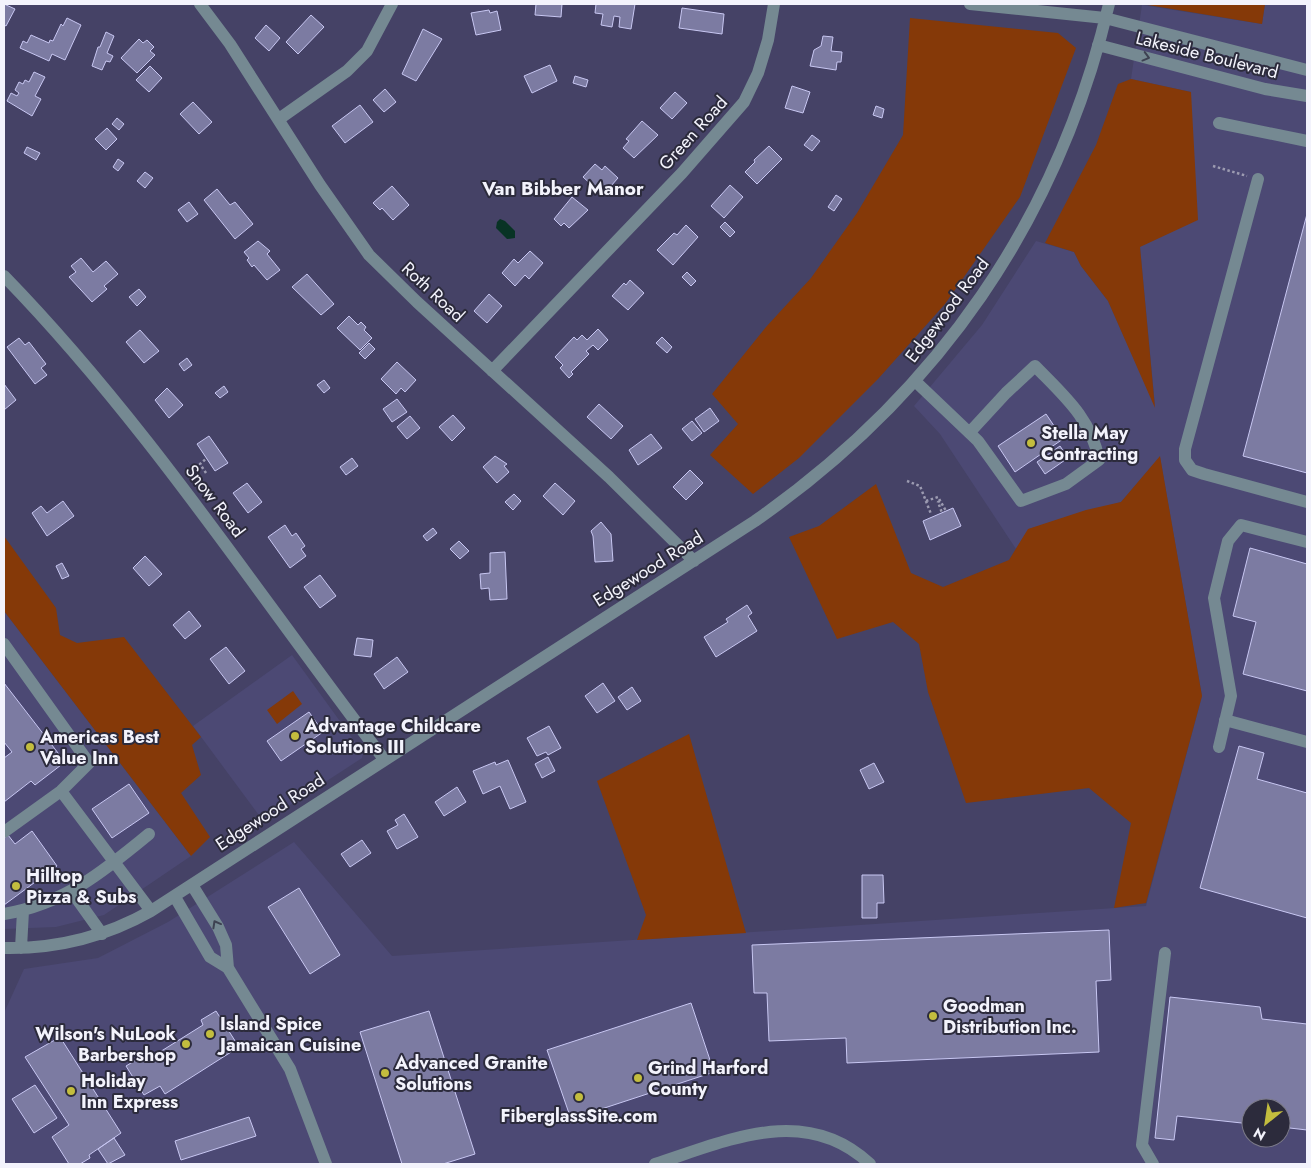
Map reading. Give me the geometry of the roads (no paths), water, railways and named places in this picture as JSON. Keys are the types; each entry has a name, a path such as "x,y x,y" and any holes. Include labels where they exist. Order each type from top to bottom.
{"street":[{"name":"Roth Road","path":"200,4 279,119 320,185 370,255 399,285 610,477 694,561"},
{"path":"279,119 347,71 367,51 392,4"},
{"name":"Green Road","path":"492,371 682,173 744,102 758,73 768,40 774,4"},
{"name":"Lakeside Boulevard","path":"970,4 1106,18 1307,70"},
{"name":"Edgewood Road","path":"4,948 56,945 102,934 128,924 151,911 384,759 694,561 784,500 831,464 865,433 915,381 959,328 991,284 1012,249 1051,175 1067,136 1098,45 1109,4"},
{"name":"Lakeside Boulevard","path":"1098,45 1265,89 1307,96"},
{"path":"1219,123 1307,141"},
{"path":"1258,179 1185,449 1184,460 1192,470 1307,502"},
{"name":"Snow Road","path":"4,276 98,382 161,460 384,759"},
{"path":"915,381 970,432 1001,470 1021,500 1066,484 1099,460 1095,440 1075,408 1035,366 1006,392 970,432"},
{"path":"1219,747 1231,696 1214,598 1228,541 1241,525 1307,542"},
{"path":"4,644 89,763 61,791 4,832"},
{"path":"1225,720 1307,742"},
{"path":"61,791 151,911"},
{"path":"4,914 23,911 72,892 114,863 149,834"},
{"path":"192,885 218,927 226,945 228,968 290,1069 326,1164"},
{"path":"72,892 102,934"},
{"path":"174,897 210,957 228,968"},
{"path":"21,948 23,911"},
{"path":"1153,1164 1142,1145 1164,953"},
{"path":"655,1164 748,1134 776,1131 802,1131 841,1143 870,1164"}],"place":[{"name":"Stella May Contracting","path":"1031,443"},
{"name":"Advantage Childcare Solutions III","path":"295,736"},
{"name":"Americas Best Value Inn","path":"30,747"},
{"name":"Hilltop Pizza & Subs","path":"16,886"},
{"name":"Goodman Distribution Inc.","path":"933,1016"},
{"name":"Island Spice Jamaican Cuisine","path":"210,1034"},
{"name":"Wilson's NuLook Barbershop","path":"186,1044"},
{"name":"Advanced Granite Solutions","path":"385,1073"},
{"name":"Grind Harford County","path":"638,1078"},
{"name":"Holiday Inn Express","path":"71,1091"},
{"name":"FiberglassSite.com","path":"579,1097"}],"district":[{"name":"Van Bibber Manor","path":"563,188"}]}
